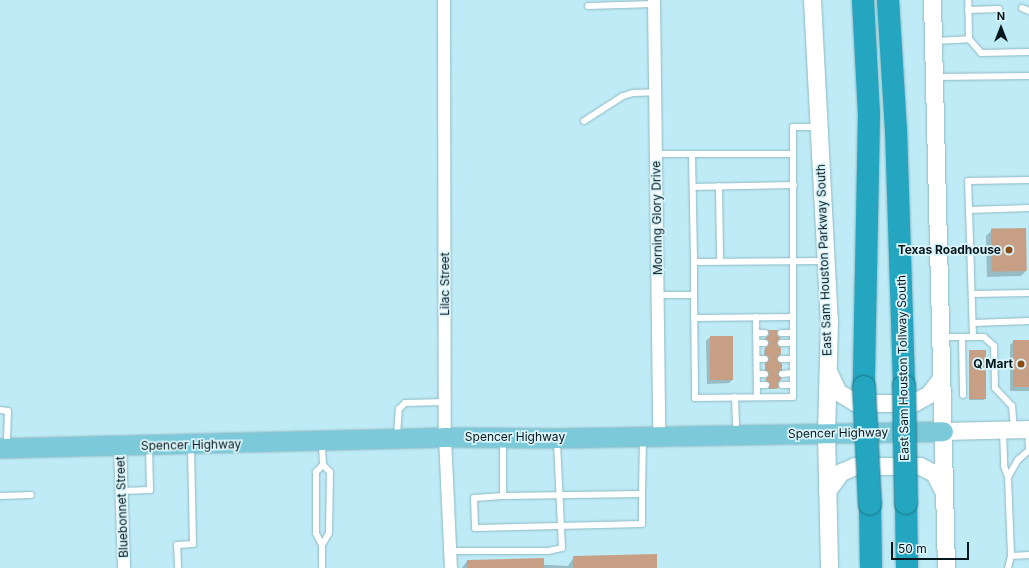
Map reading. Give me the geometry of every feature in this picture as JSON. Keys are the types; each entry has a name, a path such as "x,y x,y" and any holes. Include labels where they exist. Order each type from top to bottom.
{"highway":[{"path":"863,0 869,115 864,386 870,504 871,568"},
{"name":"East Sam Houston Tollway South","path":"888,0 896,130 904,386 907,568"}],"main road":[{"name":"East Sam Houston Parkway South","path":"812,0 828,320 826,433 829,568"},
{"path":"932,0 946,568"},
{"path":"827,369 838,392 856,403 913,403 929,394 941,378"},
{"name":"Spencer Highway","path":"4,448 322,442 445,437 556,438 1018,430"},
{"path":"827,491 841,472 855,466 920,466 934,473 944,493"}],"street":[{"name":"Lilac Street","path":"444,0 445,437 451,568"},
{"name":"Morning Glory Drive","path":"651,436 658,295 654,2"},
{"name":"Bluebonnet Street","path":"120,446 124,568"}],"lane":[{"path":"968,0 969,39 981,53 1029,52"},
{"path":"588,6 654,2"},
{"path":"1022,8 1029,11"},
{"path":"968,10 999,9"},
{"path":"933,41 969,39"},
{"path":"934,76 1029,76"},
{"path":"584,120 623,96 633,93 656,92"},
{"path":"692,154 695,398 793,397 793,126 819,127"},
{"path":"657,154 793,154"},
{"path":"973,337 973,294 968,181 1029,180"},
{"path":"693,186 794,186"},
{"path":"719,186 720,261"},
{"path":"969,210 1029,208"},
{"path":"694,262 826,261"},
{"path":"973,294 1029,293"},
{"path":"658,295 694,295"},
{"path":"694,318 793,317"},
{"path":"756,318 757,397"},
{"path":"973,323 1029,321"},
{"path":"756,333 765,333"},
{"path":"781,333 793,333"},
{"path":"940,337 984,337 994,346 994,388 1012,406 1018,430 1029,450 1018,460 1008,477"},
{"path":"962,337 963,395"},
{"path":"756,343 765,343"},
{"path":"781,343 793,343"},
{"path":"757,359 765,359"},
{"path":"781,359 793,359"},
{"path":"757,374 765,374"},
{"path":"782,374 793,374"},
{"path":"757,385 766,385"},
{"path":"782,385 793,385"},
{"path":"735,397 736,434"},
{"path":"397,439 399,409 406,403 445,402"},
{"path":"0,410 8,411 4,448"},
{"path":"1008,568 1011,556 1008,477 1004,466 1018,430"},
{"path":"642,494 503,496 474,498 475,528 642,524 642,494 651,436"},
{"path":"503,438 503,496"},
{"path":"451,551 548,551 562,548 556,438"},
{"path":"322,442 323,465 330,472 329,533 322,545"},
{"path":"178,568 177,545 193,544 191,445"},
{"path":"121,491 150,490 149,446"},
{"path":"322,568 322,545 316,533 316,472 323,465"},
{"path":"0,496 31,496"},
{"path":"1011,556 1029,556"}],"building":[{"name":"Texas Roadhouse","path":"1026,228 1027,271 992,272 991,229"},
{"path":"768,330 778,330 777,335 781,338 777,343 781,348 781,354 777,359 782,364 782,370 778,374 782,378 778,383 779,388 769,389 770,383 765,380 769,374 765,370 765,363 769,359 765,354 765,348 769,343 765,338 769,335"},
{"path":"710,336 733,336 733,380 710,380"},
{"name":"Q Mart","path":"1013,340 1029,340 1029,387 1013,387"},
{"path":"969,350 986,350 986,399 969,399"},
{"path":"657,554 657,568 573,568 573,556"},
{"path":"544,558 544,568 467,568 467,560"}],"place":[{"name":"Texas Roadhouse","path":"1009,250"},
{"name":"Q Mart","path":"1021,364"}]}
